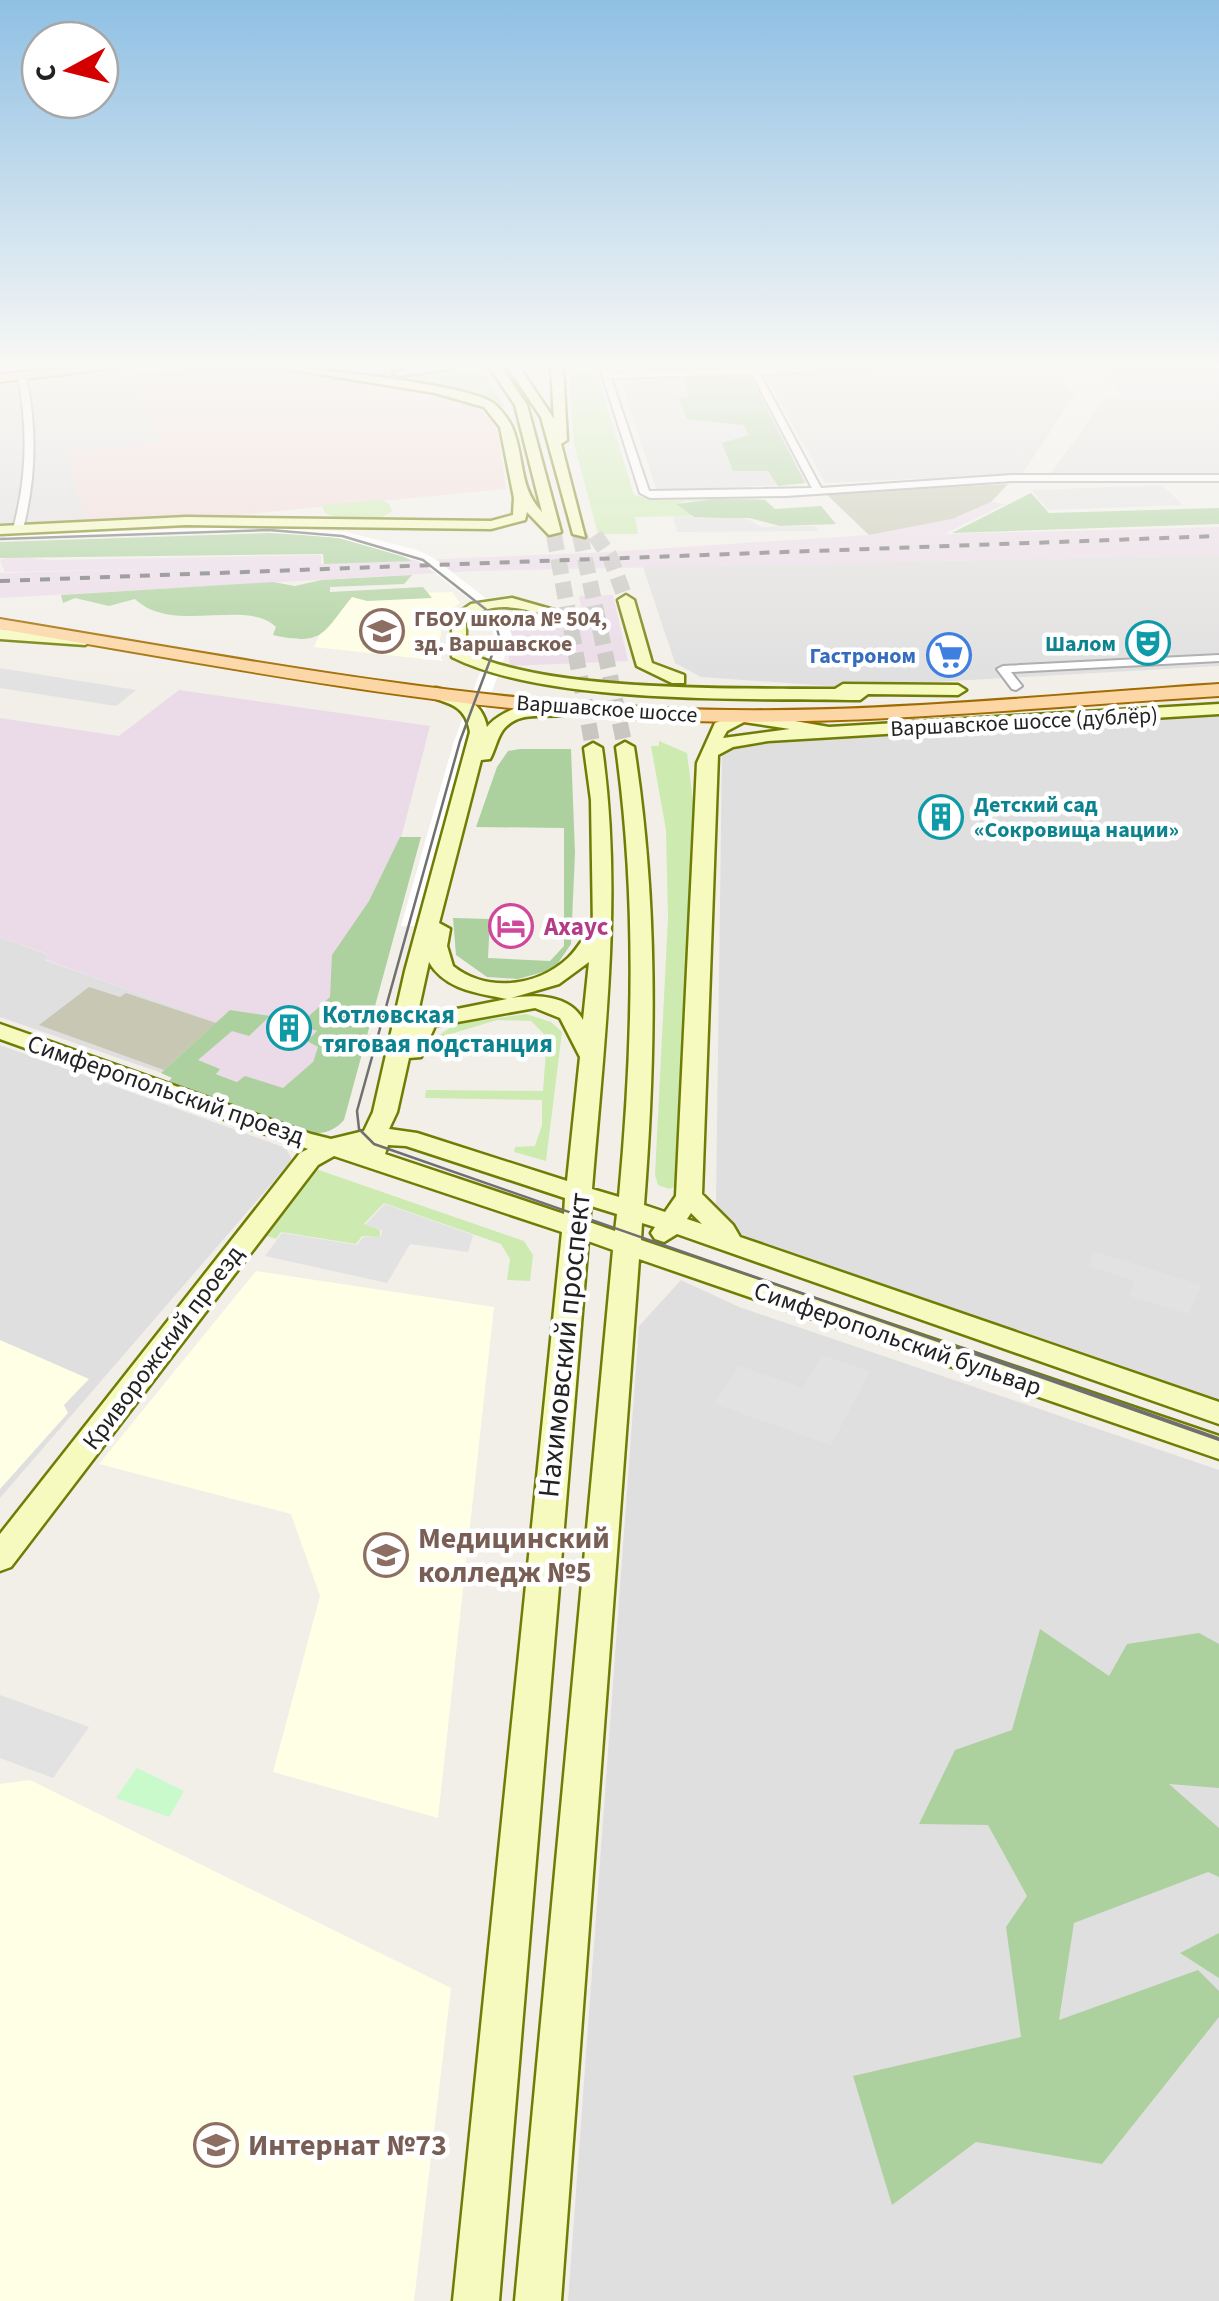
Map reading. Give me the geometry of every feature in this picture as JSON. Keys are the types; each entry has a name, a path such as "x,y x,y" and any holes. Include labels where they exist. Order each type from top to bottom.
{"main road":[{"path":"0,530 186,520 386,522 446,528 504,524 520,517 517,475"},
{"path":"521,498 554,533 541,475"},
{"path":"564,475 576,516 588,535"},
{"path":"626,600 641,659 652,672 664,676 760,686 958,690"},
{"path":"546,610 513,602 470,610 458,620 458,654 469,664 508,674 710,692 860,695"},
{"name":"Варшавское шоссе","path":"0,610 307,660 530,688 726,700 1219,676"},
{"name":"Варшавское шоссе","path":"0,624 436,693 572,709 767,716 1219,690"},
{"path":"0,634 105,641"},
{"path":"383,1160 374,1135 385,1112 416,970 478,732 476,714 461,702 436,693"},
{"path":"508,992 466,985 442,972 436,964 435,941 493,726 510,714 572,709"},
{"name":"Варшавское шоссе (дублёр)","path":"711,752 728,742 828,732 1219,709"},
{"path":"730,1246 724,1231 690,1196 706,764 725,723 767,716"},
{"name":"Варшавское шоссе (дублёр)","path":"767,716 792,728 828,732"},
{"name":"Нахимовский проспект","path":"625,747 640,849 646,949 631,1210 639,1250"},
{"name":"Нахимовский проспект","path":"476,2301 604,921 600,800 593,748"},
{"path":"407,1022 430,1006 546,984 571,972 585,958 604,921"},
{"path":"408,1138 398,1113 418,1033 425,1022 517,1002 553,1004 577,1026 590,1060"},
{"name":"Симферопольский проезд","path":"0,1031 302,1139 578,1210"},
{"name":"Симферопольский проезд","path":"332,1144 374,1135 408,1138 578,1210"},
{"name":"Криворожский проезд","path":"0,1558 240,1242 309,1158 332,1144"},
{"name":"Нахимовский проспект","path":"538,2301 622,1290 639,1250 671,1223 690,1196"},
{"name":"Симферопольский бульвар","path":"578,1210 631,1210 1219,1413"},
{"name":"Симферопольский бульвар","path":"578,1210 639,1250 1219,1448"}],"street":[{"path":"18,529 29,475"},
{"path":"639,475 645,493 650,496 1012,478 1219,478"},
{"path":"809,475 816,489"},
{"path":"1016,686 1003,670 1219,658"}],"shaded area":[{"path":"0,475 128,475 81,521 0,523"},
{"path":"73,475 504,475 506,489 227,516 81,521 84,515"},
{"path":"652,475 803,475 807,483 657,492"},
{"path":"821,475 992,475 825,483"},
{"path":"1008,484 991,502 952,519 869,535 825,493"},
{"path":"1162,485 1183,505 1048,510 1031,490"},
{"path":"991,502 1005,504 944,534 1219,527 1219,555 477,571 0,598 0,573 148,569 5,572 0,560 10,556 50,560 321,555 321,564 609,552 869,535 952,519"},
{"path":"673,516 748,519 761,527 815,526 819,531 677,532"},
{"path":"1219,555 1219,666 845,687 701,677 675,663 643,567"},
{"name":"ГБОУ школа № 504, зд. Варшавское","path":"452,592 460,603 444,614 438,652 443,661 314,647 337,596"},
{"path":"613,595 628,661 510,666 503,608 582,611 579,596"},
{"path":"0,668 136,690 116,706 0,688"},
{"path":"179,690 430,726 329,1117 186,1062 227,1026 44,959 48,954 0,937 0,718 119,736"},
{"path":"1219,713 1219,1399 734,1233 716,1204 722,753 745,743"},
{"path":"0,937 49,955 45,960 229,1026 173,1077 0,1017"},
{"path":"89,987 120,997 126,993 216,1023 164,1070 39,1025"},
{"path":"0,1045 286,1148 292,1160 0,1498"},
{"path":"385,1204 473,1235 468,1252 410,1244 387,1283 265,1256 282,1233 357,1245 363,1237 381,1237 382,1230 365,1225"},
{"path":"1093,1251 1202,1285 1189,1314 1129,1296 1135,1281 1088,1266"},
{"name":"Медицинский колледж №5","path":"256,1271 494,1307 438,1818 273,1772 320,1596 291,1514 99,1464"},
{"path":"681,1280 739,1307 1219,1470 1219,2301 568,2301 639,1326"},
{"path":"0,1340 89,1379 64,1405 68,1413 0,1489"},
{"path":"822,1355 870,1371 831,1445 715,1404 738,1365 803,1388"},
{"path":"0,1695 89,1727 53,1778 0,1758"},
{"name":"Интернат №73","path":"30,1780 451,1988 414,2301 0,2301 0,1784"}],"green space":[{"path":"582,475 628,475 634,495 656,500 765,500 685,501 677,505 692,516 635,517 638,534 598,534"},
{"path":"771,475 801,475 805,483 778,486"},
{"path":"1031,493 1049,513 1219,508 1219,524 952,533"},
{"path":"716,499 765,500 775,509 821,506 836,524 780,526 749,518 698,520 676,504"},
{"path":"381,500 392,511 369,520 332,516 325,513 322,505"},
{"path":"269,533 361,542 412,561 324,564 323,554 0,558 0,542"},
{"path":"412,575 404,584 330,587 330,592 423,587 432,598 367,601 352,597 320,634 303,639 273,635 276,627 247,615 169,614 150,609 135,599 109,606 75,598 63,603 61,595 273,582 295,586 321,580"},
{"path":"659,741 687,753 695,817 679,1185 669,1189 658,1185 655,1175 668,918 666,830 651,746 659,746"},
{"path":"571,749 575,853 571,944 554,969 518,979 487,977 456,955 453,918 490,919 488,958 550,961 564,946 564,828 476,827 497,767 508,751"},
{"path":"400,837 421,837 344,1120 328,1131 298,1134 165,1084 172,1078 161,1073 230,1010 270,1016 249,1036 232,1031 198,1060 220,1069 216,1074 237,1082 245,1076 283,1088 313,1062 318,1047 307,1041 317,1031 299,1025 330,997 332,955 369,901"},
{"path":"526,1014 551,1022 562,1032 546,1161 514,1152 515,1147 535,1146 542,1125 542,1100 425,1098 426,1090 543,1091 547,1037 531,1021 497,1020 434,1039 455,1024"},
{"path":"316,1169 524,1241 533,1255 530,1281 507,1280 510,1259 501,1244 384,1203 364,1224 380,1230 380,1237 362,1236 356,1244 281,1232 276,1239 267,1236"},
{"path":"1040,1629 1109,1676 1127,1644 1199,1633 1219,1644 1219,1788 1169,1784 1219,1828 1219,1877 1208,1872 1074,1923 1059,2020 1198,1970 1219,1991 1219,2017 1102,2164 976,2142 892,2205 853,2076 1021,2037 1006,1927 1027,1896 988,1825 919,1824 955,1750 1012,1730"},
{"path":"137,1768 184,1791 169,1817 116,1798"},
{"path":"1219,1933 1219,1978 1180,1953"}],"pier":[{"path":"271,526 347,532 417,550 434,558 506,614 512,636 474,741 426,926 401,926 454,741 494,636 488,615 480,607 419,561 339,538 269,532 5,540 7,535"}],"tunnel":[{"path":"580,534 581,538"},
{"path":"554,535 593,748"},
{"path":"580,535 625,747"},
{"path":"595,535 610,557 626,600"}],"tram line":[{"path":"0,539 269,530 342,536 423,560 493,615 499,636 460,741 357,1111 359,1129 374,1144 967,1351"},
{"path":"960,1348 1219,1439"}],"railway":[{"path":"0,581 1219,536"}],"place":[{"name":"ГБОУ школа № 504, зд. Варшавское","path":"382,631"},
{"name":"Шалом","path":"1148,643"},
{"name":"Гастроном","path":"949,655"},
{"name":"Детский сад «Сокровища нации»","path":"941,817"},
{"name":"Ахаус","path":"511,926"},
{"name":"Котловская тяговая подстанция","path":"289,1028"},
{"name":"Медицинский колледж №5","path":"386,1555"},
{"name":"Интернат №73","path":"216,2145"}]}
